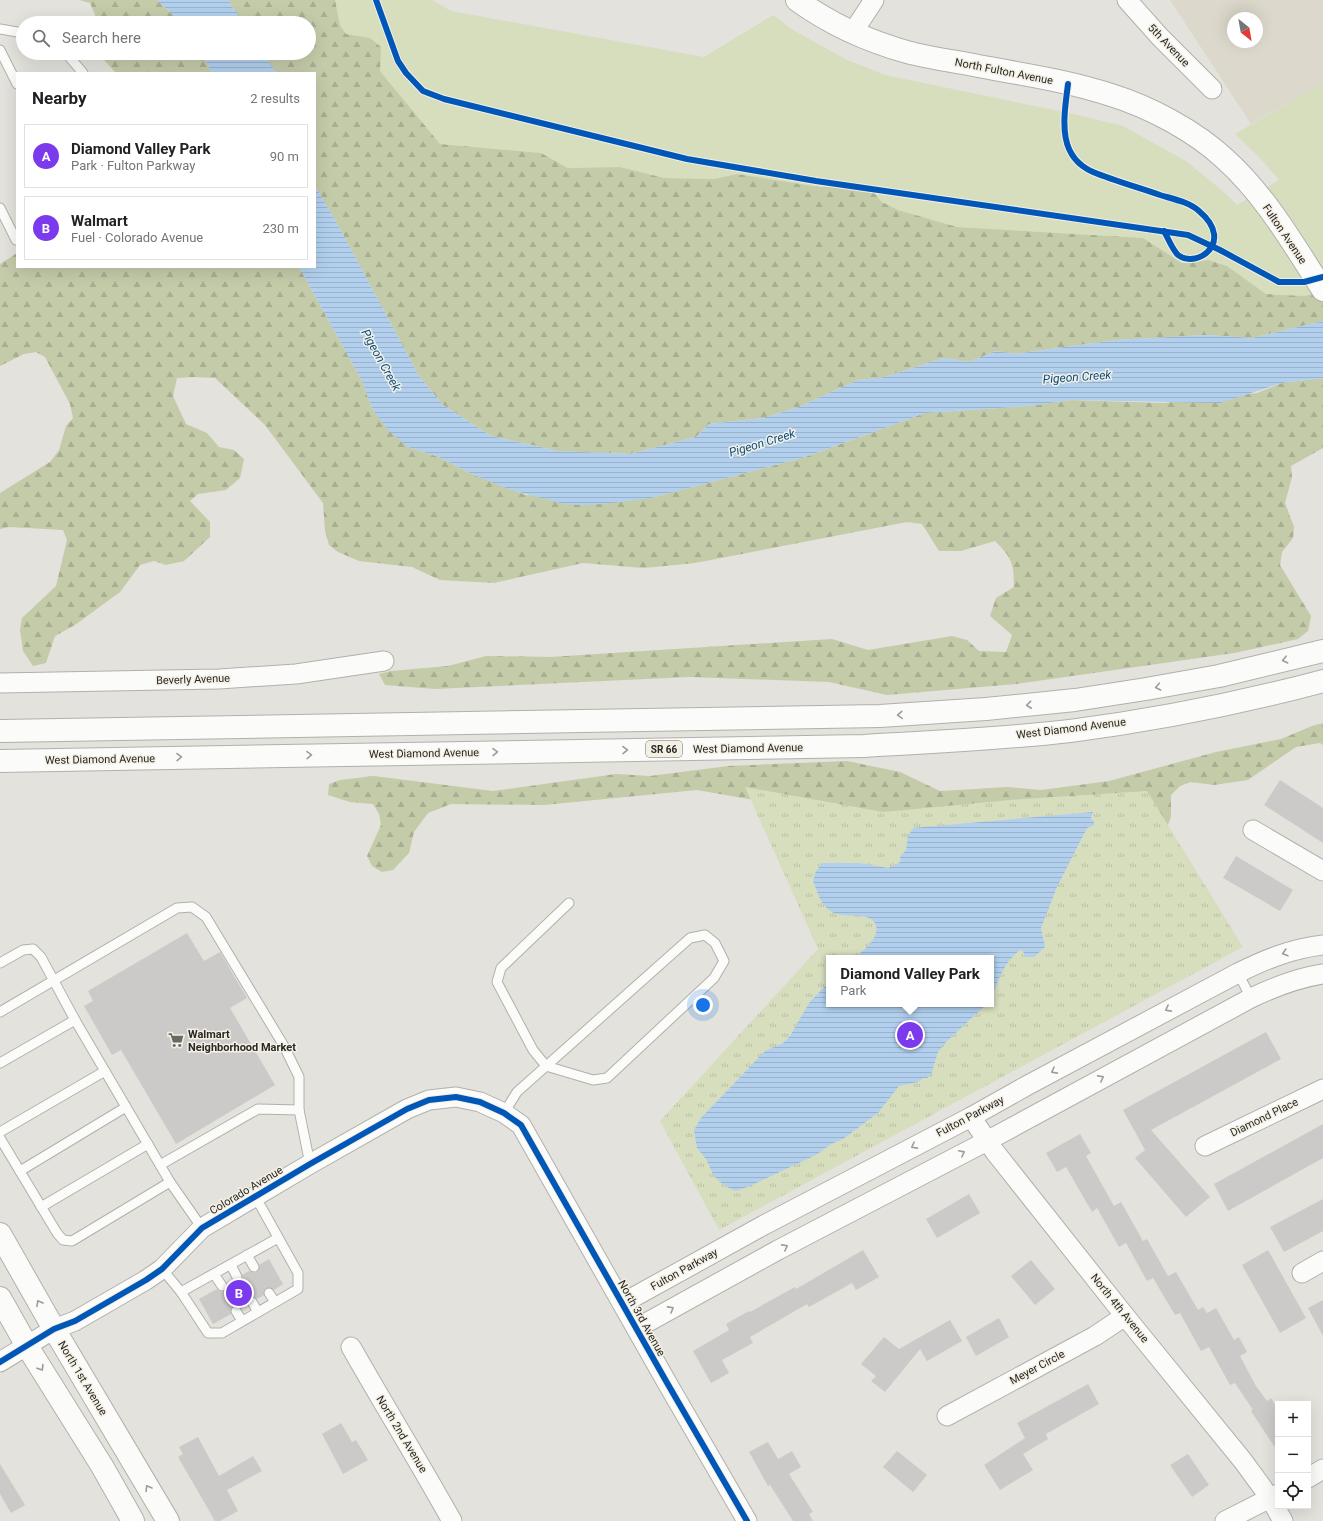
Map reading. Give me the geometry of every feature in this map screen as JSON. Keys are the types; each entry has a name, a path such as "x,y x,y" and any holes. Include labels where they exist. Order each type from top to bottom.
{"main road":[{"name":"North Fulton Avenue","path":"797,0 826,19 853,32 883,45 909,53 1042,78 1111,95 1155,114 1186,131 1225,159 1245,179"},
{"name":"Fulton Avenue","path":"1245,179 1272,212 1323,290"},
{"path":"0,731 880,716 986,709 1075,700 1219,676 1323,651"},
{"name":"West Diamond Avenue","path":"0,761 856,746 980,739 1070,731 1191,711 1323,681"},
{"name":"North 1st Avenue","path":"0,1234 54,1329 168,1521"},
{"path":"0,1298 27,1346 102,1466 133,1521"}],"street":[{"path":"853,32 874,0"},
{"name":"5th Avenue","path":"1127,0 1160,37 1212,89"},
{"name":"Beverly Avenue","path":"0,683 219,680 296,674 384,661"},
{"path":"1253,830 1323,871"},
{"name":"Fulton Parkway","path":"623,1303 764,1225 971,1117 1034,1081 1238,973 1267,959 1302,948 1323,945"},
{"path":"637,1328 778,1250 987,1141 1251,998 1277,986 1308,976 1323,974"},
{"name":"Diamond Place","path":"1205,1146 1323,1089"},
{"name":"Colorado Avenue","path":"0,1362 54,1329 75,1321 146,1280 162,1269 202,1228 310,1164 407,1110 429,1100 456,1097 480,1102 504,1113 521,1125"},
{"name":"North 4th Avenue","path":"971,1117 987,1141 1125,1316 1243,1461 1274,1496 1283,1521"},
{"name":"North 3rd Avenue","path":"521,1125 747,1521"},
{"path":"1302,1273 1323,1261"},
{"name":"Meyer Circle","path":"947,1416 1095,1336 1125,1316"},
{"name":"North 2nd Avenue","path":"351,1347 391,1417 424,1470 452,1521"},
{"path":"1311,1476 1323,1470"},
{"path":"1225,1521 1274,1496"}],"lane":[{"path":"0,29 16,32"},
{"path":"0,50 16,82"},
{"path":"72,60 82,72"},
{"path":"0,208 16,240"},
{"path":"504,1113 517,1092 546,1066 690,938 704,935 715,943 724,961 714,978 607,1078 593,1080 546,1066 533,1050 497,982 501,968 569,903"},
{"path":"0,1012 177,908 192,907 206,917 284,1046 299,1077 299,1110 310,1164"},
{"path":"0,963 23,950 33,949 41,958 74,1020 170,1182 202,1228"},
{"path":"1238,973 1251,998"},
{"path":"0,1064 74,1020"},
{"path":"0,1132 105,1071"},
{"path":"20,1171 126,1107"},
{"path":"160,1165 258,1109 299,1110"},
{"path":"0,1138 57,1233 63,1240 72,1241 170,1182"},
{"path":"41,1207 148,1144"},
{"path":"162,1269 181,1292 208,1333 222,1333 298,1288 298,1273 255,1196"},
{"path":"181,1292 278,1238"},
{"path":"247,1255 254,1267"},
{"path":"230,1265 237,1278"},
{"path":"214,1274 222,1286"},
{"path":"269,1293 275,1302"},
{"path":"252,1302 258,1312"},
{"path":"236,1311 242,1321"}],"shaded area":[{"path":"1170,0 1323,0 1323,83 1251,124"}],"green space":[{"path":"79,0 157,0 174,16 95,16 90,3"},
{"path":"228,0 335,0 340,25 346,34 370,38 381,47 380,71 440,144 541,153 568,168 620,167 664,178 714,179 737,174 820,187 867,185 882,202 898,210 957,227 1143,238 1182,263 1208,260 1227,266 1266,294 1305,296 1323,290 1323,321 1252,338 1207,335 1116,340 1014,354 996,351 969,362 944,358 885,377 858,380 799,407 763,418 709,424 696,437 630,454 558,451 491,436 443,405 419,376 338,225 316,188 316,72 275,72 268,60 316,60 316,16 238,16"},
{"path":"335,0 432,0 451,11 704,57 773,15 793,30 847,60 885,75 1078,115 1123,126 1186,161 1225,193 1237,205 1279,180 1260,158 1235,134 1323,83 1323,290 1305,296 1266,294 1227,266 1208,260 1182,263 1143,238 957,227 898,210 882,202 867,185 820,187 737,174 714,179 664,178 620,167 568,168 541,153 440,144 380,71 370,38 346,35 340,25"},
{"path":"104,60 206,60 212,72 115,72"},
{"path":"16,254 16,268 300,268 361,379 373,410 408,447 439,457 474,475 526,495 651,498 805,457 925,413 1028,406 1071,400 1164,403 1257,393 1282,383 1323,378 1323,448 1291,466 1292,477 1285,503 1294,527 1293,538 1282,552 1280,565 1311,616 1308,631 1298,639 1234,653 1016,684 887,695 829,682 689,677 435,689 385,685 379,674 391,671 448,666 486,656 550,657 832,639 868,650 952,636 967,640 979,651 1006,652 1012,635 990,616 996,598 1014,587 1012,566 1011,561 1005,552 995,541 961,551 939,551 922,524 907,522 695,563 644,568 583,563 494,583 440,580 412,567 359,561 338,552 329,545 325,531 323,503 265,425 215,378 193,377 177,378 173,396 186,424 207,433 219,447 234,450 244,459 240,478 226,490 198,494 190,501 210,522 210,537 184,561 166,565 154,561 140,565 120,592 75,625 55,636 46,663 33,666 23,651 20,630 22,618 56,586 67,540 63,530 9,527 0,529 0,493 50,462 59,450 66,426 73,418 70,404 45,357 36,352 24,354 0,366 0,264"},
{"path":"1323,723 1323,745 1320,743 1296,747 1248,780 1214,785 1191,782 1180,786 1171,795 1171,817 1167,827 913,828 697,790 544,805 451,804 428,813 414,832 409,853 393,870 382,872 372,866 367,856 381,825 379,814 373,804 350,802 328,795 329,784 340,780 374,776 493,791 616,774 650,776 728,766 847,761 900,772 940,791 1008,787 1041,790 1109,781 1216,752 1281,739"},
{"path":"745,787 883,812 1010,800 1147,791 1243,947 719,1230 660,1121 818,949"}],"water":[{"path":"157,0 228,0 238,16 174,16"},
{"path":"206,60 268,60 275,72 212,72"},
{"name":"Pigeon Creek","path":"316,188 338,225 419,376 443,405 491,436 558,451 630,454 696,437 709,424 763,418 799,407 858,380 885,377 944,358 969,362 996,351 1014,354 1116,340 1207,335 1252,338 1323,321 1323,378 1282,383 1220,403 1071,400 1028,406 925,413 805,457 651,498 604,504 565,504 511,490 474,475 439,457 408,447 389,431 373,410 361,379 300,268 316,268"},
{"path":"1093,812 1091,818 1094,825 1087,828 1057,887 1041,928 1045,947 1034,957 1025,957 1023,951 1020,950 1014,955 1002,972 994,990 994,955 858,955 874,938 876,933 875,923 872,919 867,917 840,915 834,913 826,907 817,893 813,881 816,871 823,863 859,863 888,868 896,865 901,861 900,857 906,850 908,836 913,828"},
{"path":"826,985 826,1007 984,1007 946,1042 938,1052 931,1075 927,1078 923,1078 918,1082 899,1086 878,1113 843,1139 831,1144 816,1155 736,1191 720,1182 714,1176 706,1159 697,1148 694,1130 701,1118 765,1051 783,1043 790,1036 809,1003"}],"building":[{"path":"1280,780 1323,808 1323,843 1264,805"},
{"path":"1236,856 1293,890 1280,911 1223,878"},
{"name":"Walmart Neighborhood Market","path":"187,933 204,961 220,952 247,998 230,1008 275,1085 176,1144 121,1050 112,1055 84,1006 93,1001 88,991"},
{"path":"1266,1032 1281,1059 1151,1130 1210,1197 1186,1217 1135,1158 1145,1150 1123,1110"},
{"path":"1323,1124 1323,1158 1228,1211 1214,1184"},
{"path":"1080,1134 1091,1153 1086,1156 1114,1206 1121,1202 1143,1241 1147,1239 1168,1276 1176,1272 1198,1310 1203,1307 1207,1313 1216,1308 1234,1340 1239,1337 1247,1352 1240,1356 1256,1386 1267,1401 1271,1398 1275,1404 1275,1447 1235,1383 1230,1385 1209,1347 1201,1351 1180,1313 1175,1315 1153,1278 1147,1281 1126,1243 1119,1247 1097,1208 1092,1212 1066,1167 1057,1172 1046,1153"},
{"path":"969,1194 980,1213 937,1238 926,1219"},
{"path":"1323,1199 1323,1231 1284,1252 1270,1227"},
{"path":"863,1250 879,1277 856,1290 852,1283 809,1307 807,1304 750,1337 753,1343 722,1360 729,1373 711,1383 693,1351 729,1330 726,1324 795,1287 796,1289"},
{"path":"1268,1250 1306,1318 1280,1333 1242,1265"},
{"path":"269,1259 283,1284 274,1290 271,1288 266,1288 264,1295 257,1299 255,1297 249,1297 247,1299 247,1305 241,1308 239,1306 233,1306 231,1308 231,1314 213,1324 199,1299 217,1289 220,1292 225,1291 228,1288 227,1283 232,1280 236,1283 240,1282 243,1278 242,1275 249,1271 254,1273 257,1272 259,1270 259,1265"},
{"path":"1031,1260 1055,1289 1035,1305 1011,1276"},
{"path":"1323,1300 1323,1336 1308,1308"},
{"path":"999,1318 1009,1337 976,1356 966,1337"},
{"path":"950,1320 962,1341 927,1361 920,1349 885,1392 871,1381 876,1376 861,1364 884,1337 899,1349"},
{"path":"1088,1384 1099,1404 1046,1434 1048,1439 1023,1454 1033,1470 1000,1490 984,1465 1025,1438 1017,1423"},
{"path":"341,1423 352,1442 356,1440 368,1460 343,1474 322,1434"},
{"path":"198,1437 219,1476 253,1456 262,1471 227,1490 238,1511 220,1521 215,1521 178,1457 183,1454 179,1447"},
{"path":"768,1442 778,1459 792,1451 801,1467 789,1474 813,1512 809,1514 813,1521 793,1521 770,1485 768,1486 749,1452"},
{"path":"897,1451 927,1475 913,1492 883,1467"},
{"path":"1188,1454 1209,1485 1192,1497 1170,1465"},
{"path":"0,1464 25,1505 11,1513 0,1494"}],"cycle path":[{"path":"376,0 398,61 406,73 423,91 444,99 687,159 816,181 1188,235 1220,250 1279,282 1304,282 1323,277"},
{"path":"1068,84 1064,122 1065,134 1068,146 1073,156 1081,165 1101,175 1191,205 1209,221 1214,234 1214,241 1212,247 1202,256 1190,259 1184,258 1176,253 1164,231"},
{"path":"0,1362 54,1329 75,1321 146,1280 162,1269 202,1228 407,1109 429,1100 456,1097 480,1102 504,1113 521,1125 747,1521"}],"place":[{"name":"Diamond Valley Park","path":"910,1035"},
{"name":"Walmart Neighborhood Market","path":"176,1040"},
{"name":"Walmart","path":"239,1293"}]}
